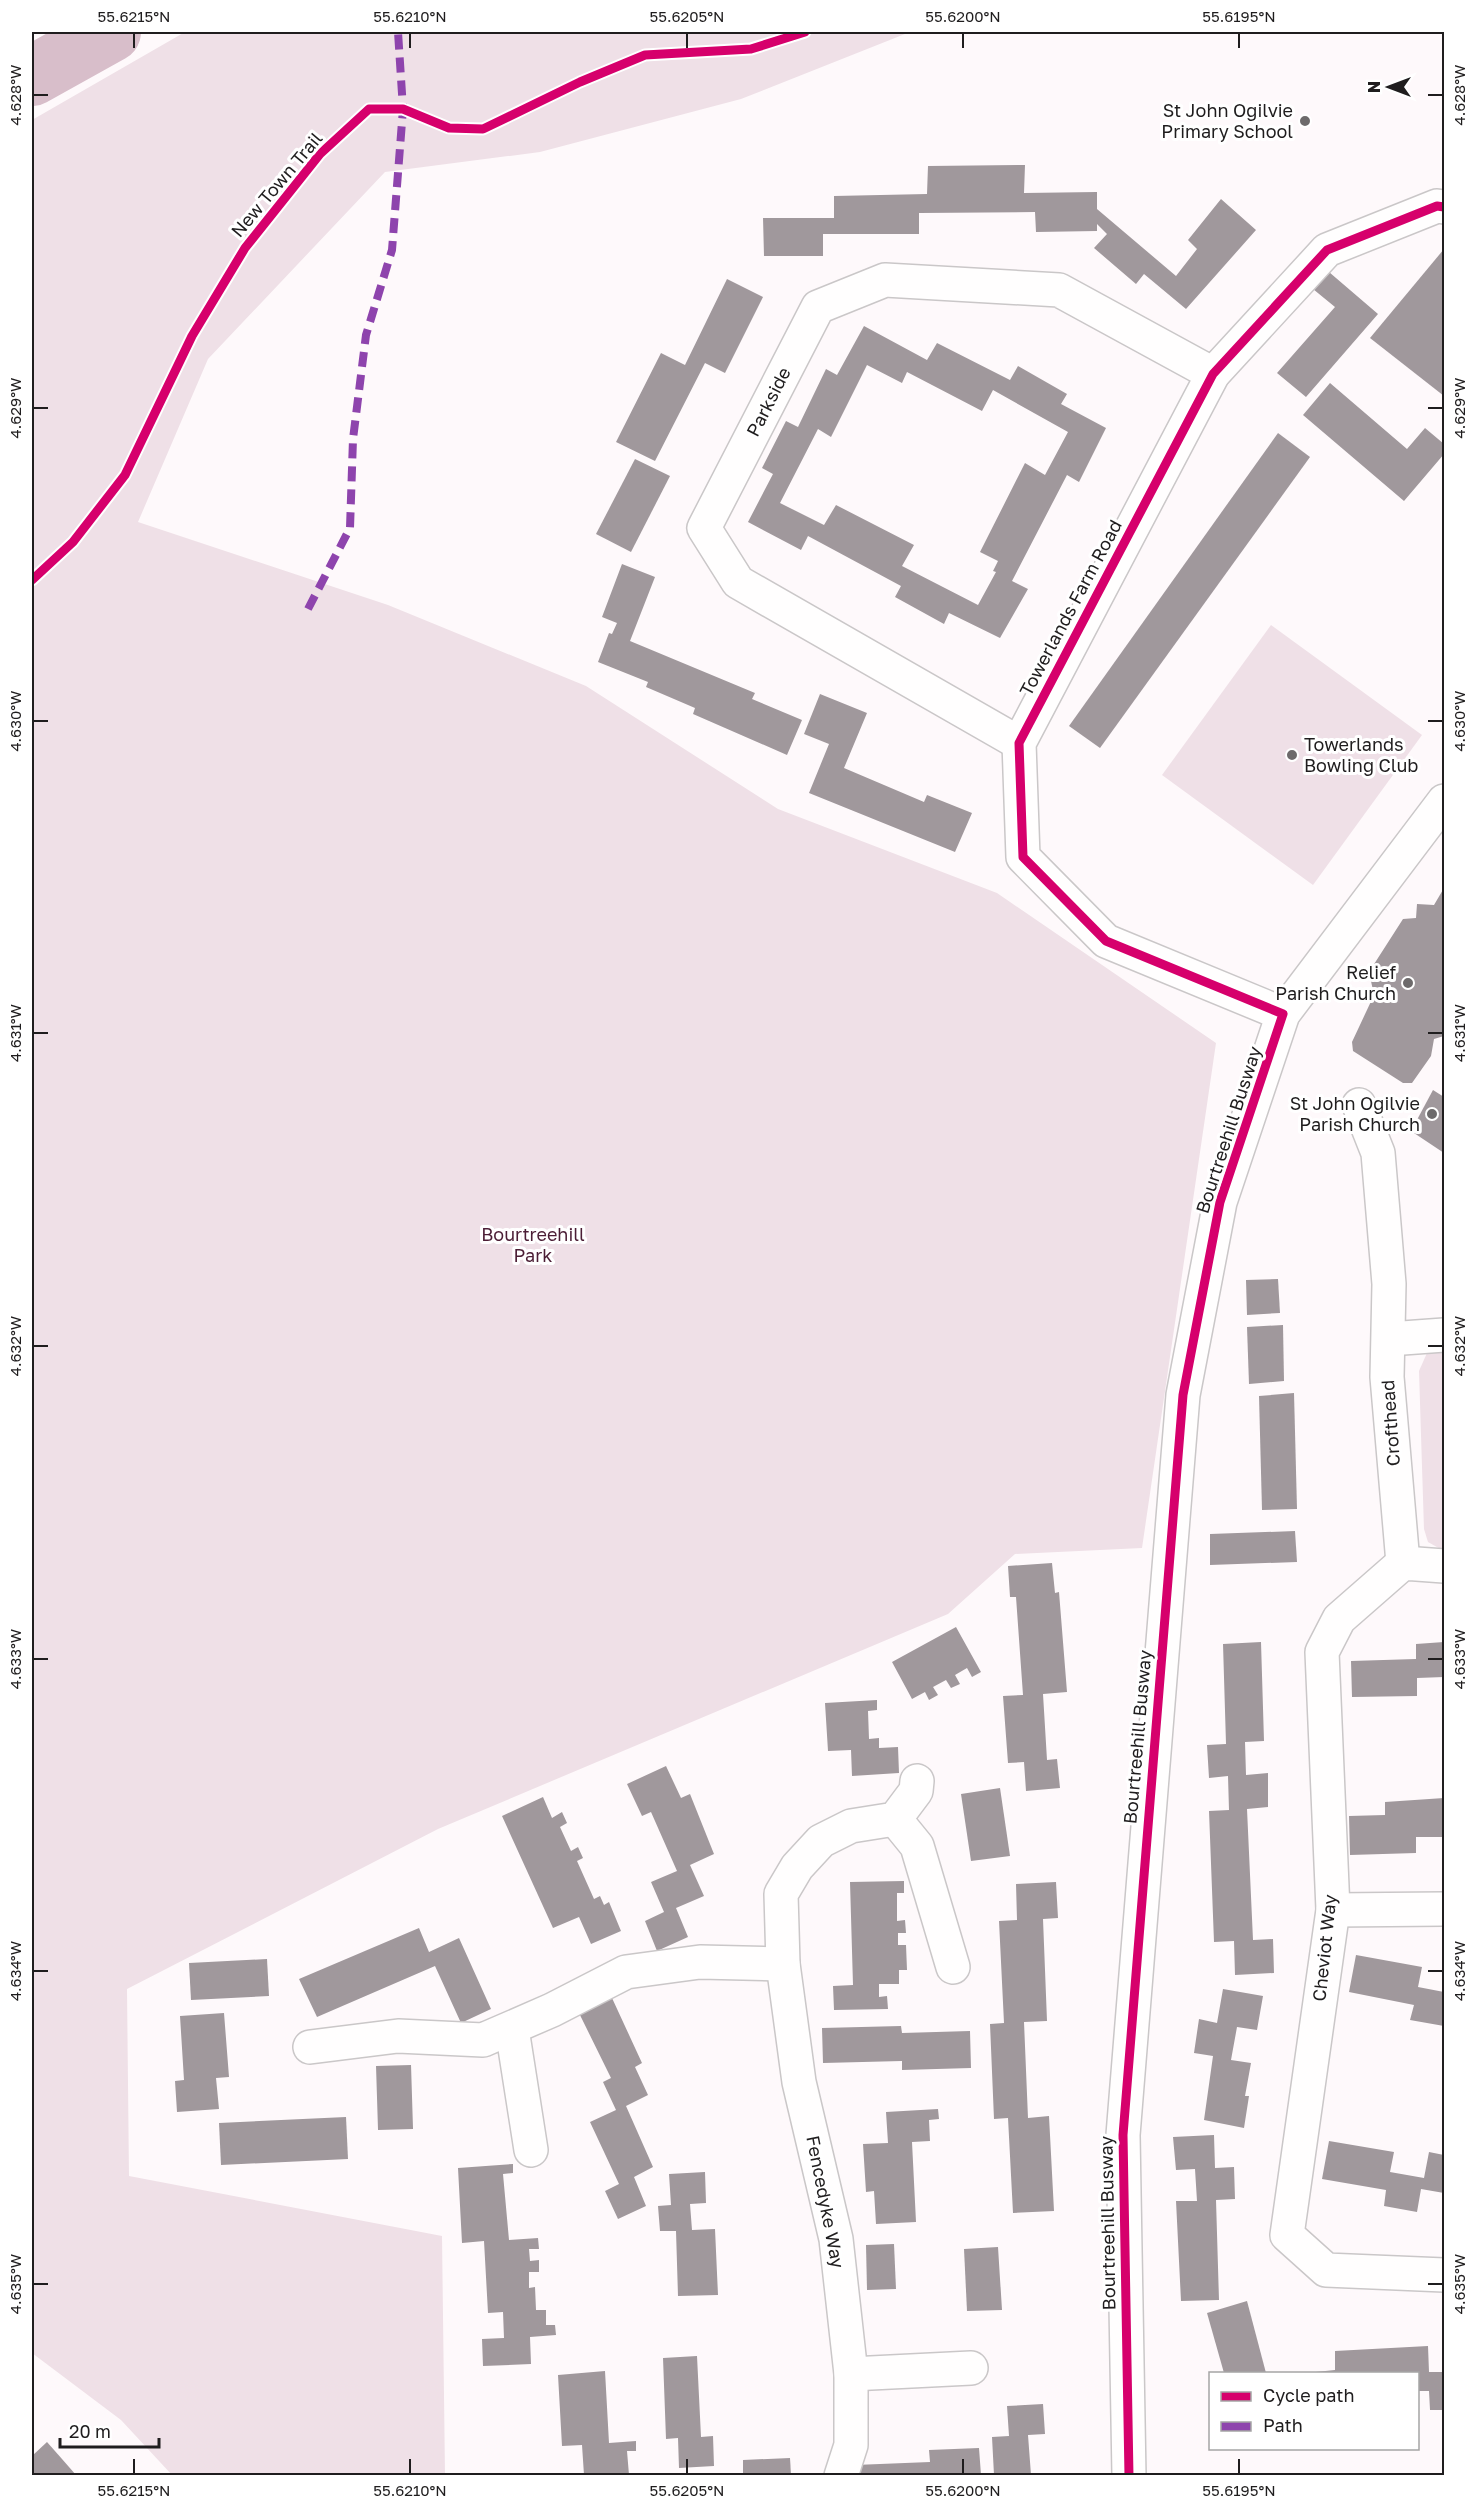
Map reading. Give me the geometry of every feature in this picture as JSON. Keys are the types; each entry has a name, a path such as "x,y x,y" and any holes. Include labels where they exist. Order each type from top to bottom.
{"street":[{"name":"Towerlands Farm Road","path":"1283,1014 1106,941 1023,857 1019,743 1213,374 1327,250 1437,206 1444,207"},
{"name":"Parkside","path":"1019,743 738,582 704,528 818,307 885,280 1059,290 1213,374"},
{"name":"Bourtreehill Busway","path":"1129,2475 1123,2135 1183,1395 1220,1202 1283,1014 1444,801"},
{"name":"Crofthead","path":"1359,1106 1378,1153 1389,1284 1387,1377 1403,1563"},
{"path":"1389,1339 1444,1335"},
{"path":"1403,1563 1444,1566"},
{"name":"Cheviot Way","path":"1403,1563 1339,1619 1322,1652 1333,1910 1287,2235 1326,2270 1444,2275"},
{"path":"917,1781 916,1791 895,1819 917,1846 953,1966"},
{"name":"Fencedyke Way","path":"841,2475 851,2445 851,2374 836,2239 799,2082 783,1964 781,1894 797,1867 821,1841 851,1826 895,1819"},
{"path":"1333,1910 1444,1905"},
{"path":"310,2047 398,2036 498,2035 626,1972 700,1962 783,1964"},
{"path":"498,2035 531,2150"},
{"path":"851,2374 971,2368"}],"green space":[{"name":"Bourtreehill Park","path":"185,32 910,32 741,99 540,152 385,172 208,359 138,522 388,605 586,686 778,809 997,893 1216,1043 1142,1548 1015,1554 948,1614 438,1829 127,1989 129,2176 442,2236 445,2475 172,2475 121,2420 32,2353 32,120"},
{"name":"Towerlands Bowling Club","path":"1271,625 1422,735 1313,885 1162,775"},
{"path":"1444,1347 1444,1551 1428,1542 1424,1529 1419,1371 1427,1353"}],"building":[{"path":"1025,165 1024,193 1097,192 1097,209 1176,276 1197,249 1188,240 1221,199 1256,230 1186,309 1144,274 1136,284 1094,248 1107,234 1097,224 1097,231 1036,232 1035,212 919,213 919,234 823,234 823,256 764,256 763,218 834,218 834,196 927,194 928,166"},
{"path":"1444,249 1444,396 1370,338"},
{"path":"1329,272 1378,314 1306,397 1277,373 1335,307 1313,289"},
{"path":"727,279 763,297 725,373 705,363 655,461 616,442 661,353 685,365"},
{"path":"864,326 927,360 937,343 1010,380 1018,366 1067,394 1061,404 1106,428 1079,482 1067,475 1012,581 1028,589 1000,638 949,613 944,624 895,597 901,586 808,536 801,550 748,522 773,474 762,468 786,421 798,427 826,369 837,375","holes":["867,365 902,383 907,372 982,411 993,390 1068,432 1045,475 1025,463 980,552 998,561 993,571 996,572 978,605 902,566 914,545 836,505 824,525 780,503 818,429 831,437"]},
{"path":"1330,383 1407,449 1425,428 1444,444 1444,454 1404,501 1303,415"},
{"path":"1278,433 1310,457 1100,748 1069,726"},
{"path":"635,459 670,476 631,552 596,534"},
{"path":"622,564 655,577 630,641 755,693 752,699 802,720 787,755 693,714 695,708 646,687 648,682 598,662 609,633 612,634 617,623 602,617"},
{"path":"820,694 867,713 844,768 924,802 927,795 972,813 955,852 809,793 829,744 804,734"},
{"name":"Relief Parish Church","path":"1444,888 1444,1036 1434,1039 1431,1056 1412,1083 1403,1083 1353,1051 1352,1042 1374,995 1369,972 1403,919 1416,918 1417,904 1434,905"},
{"name":"St John Ogilvie Parish Church","path":"1433,1090 1444,1097 1444,1153 1411,1131"},
{"path":"1278,1279 1280,1313 1247,1315 1246,1280"},
{"path":"1283,1325 1284,1381 1249,1384 1247,1327"},
{"path":"1294,1393 1297,1509 1262,1510 1259,1396"},
{"path":"1295,1531 1297,1562 1210,1565 1210,1534"},
{"path":"1052,1563 1055,1593 1059,1592 1067,1692 1043,1694 1047,1760 1057,1759 1060,1788 1026,1791 1024,1762 1008,1763 1003,1696 1023,1695 1016,1597 1010,1597 1008,1566"},
{"path":"956,1627 981,1672 972,1677 967,1668 955,1675 960,1684 951,1688 946,1680 933,1687 938,1695 929,1700 925,1692 912,1699 892,1662"},
{"path":"1261,1642 1264,1741 1245,1742 1246,1775 1268,1773 1268,1807 1247,1809 1253,1940 1273,1939 1274,1973 1235,1975 1234,1941 1214,1942 1209,1811 1229,1810 1228,1776 1209,1778 1207,1745 1226,1744 1223,1644"},
{"path":"1444,1642 1444,1677 1417,1678 1417,1696 1352,1697 1351,1661 1416,1659 1416,1644"},
{"path":"877,1700 877,1710 868,1711 869,1739 879,1738 879,1748 898,1747 899,1773 852,1776 851,1750 828,1751 825,1703"},
{"path":"666,1766 681,1798 690,1794 714,1854 690,1865 704,1896 676,1908 688,1937 657,1951 645,1921 664,1912 651,1882 677,1871 651,1812 642,1816 627,1784"},
{"path":"1000,1788 1010,1856 971,1861 961,1794"},
{"path":"543,1797 552,1818 562,1812 567,1823 560,1827 571,1851 578,1847 583,1858 577,1861 594,1899 600,1896 604,1905 609,1902 621,1931 591,1944 579,1917 553,1928 502,1816"},
{"path":"1444,1798 1444,1837 1416,1837 1416,1853 1350,1855 1349,1816 1385,1815 1385,1802"},
{"path":"904,1881 904,1893 897,1893 897,1921 905,1920 906,1933 898,1933 898,1945 906,1945 907,1970 899,1970 899,1984 879,1984 879,1997 887,1996 888,2009 834,2010 833,1986 853,1985 850,1882"},
{"path":"1056,1882 1058,1918 1043,1919 1047,2021 1024,2022 1028,2118 1049,2116 1054,2211 1013,2213 1008,2118 994,2119 990,2024 1004,2023 999,1921 1017,1920 1016,1884"},
{"path":"419,1928 429,1952 459,1938 491,2009 461,2023 435,1966 317,2017 299,1979"},
{"path":"1356,1955 1422,1967 1418,1987 1444,1992 1444,2026 1410,2020 1414,2005 1349,1992"},
{"path":"267,1959 269,1996 191,2000 189,1963"},
{"path":"1223,1989 1263,1996 1257,2030 1237,2027 1231,2060 1251,2063 1245,2096 1249,2096 1244,2128 1204,2120 1213,2056 1194,2053 1199,2019 1217,2023"},
{"path":"612,1998 642,2063 635,2067 648,2095 626,2106 653,2167 634,2177 646,2206 618,2219 605,2191 619,2184 590,2122 616,2110 603,2082 611,2078 579,2013"},
{"path":"224,2013 229,2077 216,2078 219,2109 177,2112 175,2081 184,2080 180,2016"},
{"path":"901,2026 902,2033 970,2031 971,2068 902,2070 902,2061 823,2063 822,2028"},
{"path":"411,2065 413,2129 378,2130 376,2066"},
{"path":"938,2109 939,2119 929,2120 930,2141 912,2142 916,2222 876,2224 874,2191 866,2192 863,2144 888,2143 886,2112"},
{"path":"346,2117 348,2159 221,2165 219,2123"},
{"path":"1214,2135 1215,2168 1234,2167 1235,2199 1216,2200 1219,2300 1181,2301 1176,2201 1197,2201 1195,2169 1176,2170 1173,2137"},
{"path":"1329,2141 1394,2152 1390,2172 1424,2178 1429,2152 1444,2155 1444,2193 1421,2189 1417,2212 1384,2206 1386,2190 1322,2179"},
{"path":"513,2164 513,2173 503,2174 509,2240 538,2238 539,2249 529,2249 530,2261 539,2260 539,2272 529,2272 529,2288 535,2287 536,2310 546,2310 546,2325 555,2325 556,2335 530,2337 531,2364 483,2366 482,2339 504,2338 503,2312 488,2313 484,2241 462,2243 458,2168"},
{"path":"705,2172 706,2203 690,2204 692,2230 715,2229 718,2295 678,2296 676,2231 660,2231 658,2206 671,2205 669,2174"},
{"path":"894,2244 896,2289 867,2290 866,2245"},
{"path":"998,2247 1002,2310 967,2311 964,2249"},
{"path":"1247,2301 1266,2372 1224,2372 1207,2313"},
{"path":"1428,2346 1429,2372 1444,2372 1444,2410 1430,2410 1429,2391 1419,2391 1419,2372 1316,2372 1335,2370 1335,2351"},
{"path":"697,2356 701,2437 713,2436 714,2466 679,2468 678,2438 666,2439 663,2358"},
{"path":"605,2371 609,2443 636,2441 636,2451 627,2451 629,2475 584,2475 582,2445 562,2446 558,2375"},
{"path":"1043,2404 1045,2434 1028,2435 1031,2475 994,2475 992,2437 1009,2436 1007,2406"},
{"path":"47,2442 76,2475 32,2475 32,2456"},
{"path":"979,2448 981,2475 855,2475 855,2465 930,2462 929,2450"},
{"path":"790,2458 791,2475 743,2475 743,2460"}],"waterway":[{"path":"32,76 111,32"}],"marked path":[{"path":"308,609 350,528 353,439 366,335 392,250 403,109 398,32"}],"cycle path":[{"name":"New Town Trail","path":"32,580 73,542 125,475 192,336 245,248 320,154 369,109 403,109 449,128 483,129 580,82 645,55 751,49 805,32"},
{"path":"1129,2476 1123,2135 1183,1395 1220,1202 1283,1014 1106,941 1023,857 1019,743 1213,374 1327,250 1437,206 1444,207"}],"place":[{"name":"St John Ogilvie Primary School","path":"1305,121"},
{"name":"Towerlands Bowling Club","path":"1292,755"},
{"name":"Relief Parish Church","path":"1408,983"},
{"name":"St John Ogilvie Parish Church","path":"1432,1114"}]}
